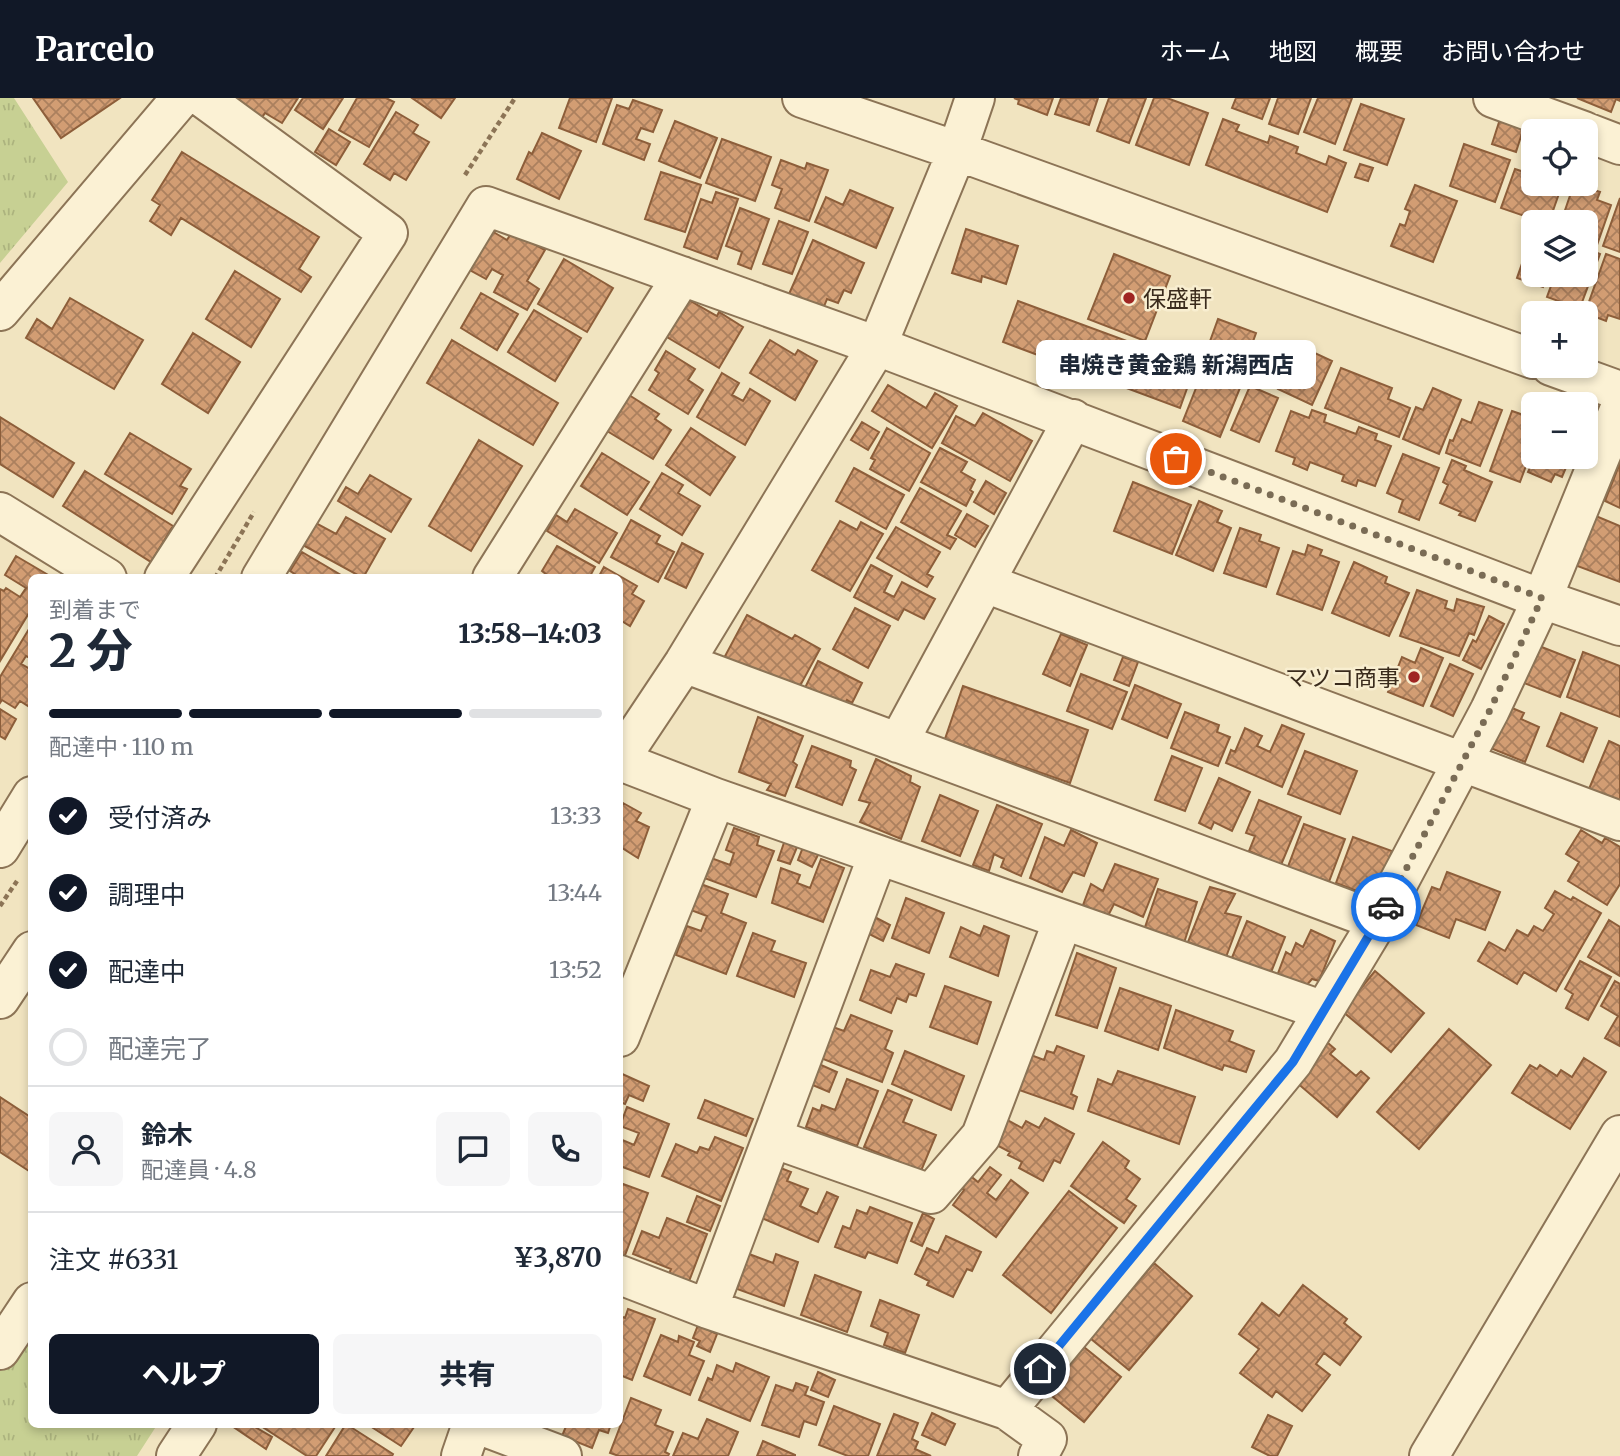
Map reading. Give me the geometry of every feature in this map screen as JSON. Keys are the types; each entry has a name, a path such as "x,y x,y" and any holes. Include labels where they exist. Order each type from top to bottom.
{"street":[{"path":"0,312 181,98"},
{"path":"167,574 388,233 203,98"},
{"path":"802,98 957,151 1521,355"},
{"path":"623,755 684,663 877,346 957,151 975,98"},
{"path":"1493,98 1550,119"},
{"path":"1598,137 1620,145"},
{"path":"263,574 486,206 877,346 1620,626"},
{"path":"495,574 682,276"},
{"path":"1584,378 1620,391"},
{"path":"1007,1410 1293,1062 1378,921 1490,710 1542,598 1620,408"},
{"path":"898,743 1073,419"},
{"path":"0,512 101,574"},
{"path":"985,583 1620,821"},
{"path":"684,663 1378,921"},
{"path":"623,761 716,798 1324,1011"},
{"path":"623,1030 716,798"},
{"path":"0,848 28,802"},
{"path":"708,1309 878,855"},
{"path":"772,1138 931,1194 981,1136 1063,920"},
{"path":"0,999 28,957"},
{"path":"1429,1456 1620,1135"},
{"path":"623,1276 708,1309 1007,1410 1047,1439 1038,1456"},
{"path":"0,1350 28,1308"},
{"path":"176,1456 194,1428"},
{"path":"461,1456 471,1428"},
{"path":"488,1428 562,1456"}],"green space":[{"path":"0,98 14,98 68,182 0,263"},
{"path":"28,1328 28,1428 155,1428 137,1456 0,1456 0,1371"}],"building":[{"path":"33,98 120,98 61,138"},
{"path":"234,98 298,98 282,123 265,113 261,119"},
{"path":"303,98 343,98 323,129 295,110"},
{"path":"357,98 386,98 394,102 369,147 339,130"},
{"path":"412,98 455,98 441,118"},
{"path":"570,98 612,98 596,142 559,128"},
{"path":"1014,98 1053,98 1047,115 1018,104 1019,100"},
{"path":"1061,98 1098,98 1089,125 1055,114"},
{"path":"1109,98 1146,98 1129,143 1097,131"},
{"path":"1154,98 1167,98 1208,113 1189,165 1136,145"},
{"path":"1236,98 1270,98 1262,119 1232,108"},
{"path":"1278,98 1311,98 1298,134 1269,124"},
{"path":"1318,98 1352,98 1335,144 1304,132"},
{"path":"1577,98 1620,98 1620,101 1616,99 1611,112"},
{"path":"633,100 662,110 653,132 641,128 636,139 650,144 644,160 603,144 617,105 629,109"},
{"path":"1361,104 1404,119 1387,165 1344,150"},
{"path":"396,112 418,125 413,133 429,142 406,180 394,173 390,180 364,164"},
{"path":"1223,119 1239,125 1236,131 1268,143 1270,136 1298,147 1296,153 1326,165 1329,156 1346,163 1327,212 1206,165"},
{"path":"1500,119 1521,126 1516,152 1492,144"},
{"path":"675,121 717,138 700,178 659,161"},
{"path":"329,129 350,142 336,165 315,152"},
{"path":"542,133 581,151 559,199 517,179 529,152 532,154"},
{"path":"722,139 771,157 755,201 706,183"},
{"path":"1464,144 1510,160 1495,202 1450,186"},
{"path":"182,152 319,237 299,269 311,277 301,292 181,218 171,235 150,221 160,205 152,200"},
{"path":"781,160 805,169 807,163 828,170 809,221 775,208 782,189 772,185"},
{"path":"1360,164 1373,168 1368,181 1355,177"},
{"path":"1515,169 1521,171 1521,196 1558,196 1553,210 1521,210 1521,215 1501,208"},
{"path":"661,172 701,185 685,232 645,219"},
{"path":"1415,185 1457,201 1433,262 1391,246 1400,224 1405,226 1410,211 1405,209"},
{"path":"850,190 893,208 876,248 815,222 826,197 843,205"},
{"path":"1598,191 1600,192 1597,200 1611,205 1598,242 1598,210 1565,210 1570,196 1598,196"},
{"path":"716,192 738,199 717,259 684,247 701,199 712,203"},
{"path":"1620,198 1620,252 1603,246"},
{"path":"740,208 769,219 751,269 738,264 742,252 726,246"},
{"path":"779,221 808,232 792,274 763,264"},
{"path":"966,229 1018,246 1006,284 982,276 981,282 952,273"},
{"path":"490,230 507,240 512,232 545,250 527,281 539,289 527,310 494,292 503,275 492,269 486,279 468,269"},
{"path":"813,240 864,263 851,293 844,290 838,303 827,299 823,309 789,294"},
{"name":"保盛軒","path":"1114,254 1170,276 1145,341 1088,319"},
{"path":"1606,254 1620,259 1620,319 1608,315 1606,321 1598,318 1598,301 1589,301 1594,287 1598,287 1598,276"},
{"path":"564,259 613,288 587,332 538,304"},
{"path":"235,271 280,299 251,347 206,319"},
{"path":"1551,287 1588,287 1582,301 1558,301 1547,297"},
{"path":"481,293 518,314 497,350 461,328"},
{"path":"680,295 717,316 719,312 743,327 719,368 655,330"},
{"path":"70,298 143,340 114,389 26,338 37,319 52,329"},
{"path":"1018,301 1195,366 1180,408 1003,342"},
{"path":"534,310 581,338 555,381 508,352"},
{"path":"1218,319 1256,333 1242,372 1204,358"},
{"path":"193,333 240,362 208,413 162,384"},
{"path":"452,340 558,403 533,445 427,383"},
{"path":"770,340 795,355 798,350 817,361 795,400 750,373"},
{"path":"666,351 695,369 688,380 703,390 688,414 649,390 659,373 655,370"},
{"path":"1295,353 1312,361 1315,353 1332,361 1312,405 1278,389"},
{"path":"1204,368 1242,383 1220,437 1183,421"},
{"path":"1341,368 1392,388 1388,399 1410,408 1399,437 1325,408"},
{"path":"722,373 739,383 732,395 743,401 750,389 770,401 745,445 697,417"},
{"path":"888,385 926,408 935,393 957,406 932,448 872,411"},
{"path":"1250,386 1278,398 1259,442 1231,430"},
{"path":"1433,388 1461,400 1439,454 1403,439 1416,407 1423,410"},
{"path":"629,395 659,414 655,419 671,430 653,459 607,431"},
{"path":"1479,402 1502,410 1480,466 1446,453 1462,419 1471,423"},
{"path":"1312,410 1326,415 1324,422 1356,434 1359,427 1377,434 1375,440 1391,446 1375,486 1358,480 1356,486 1342,481 1344,475 1310,462 1307,470 1293,464 1295,458 1276,451 1291,411 1309,418"},
{"path":"1512,411 1521,414 1521,469 1525,469 1520,482 1490,471"},
{"path":"983,413 1032,441 1010,481 942,443 956,416 975,426"},
{"path":"0,417 74,463 53,497 0,464"},
{"path":"862,422 879,432 868,450 851,440"},
{"path":"691,428 735,457 710,495 666,465"},
{"path":"887,428 930,453 909,491 870,469 875,460 871,458"},
{"path":"130,433 191,469 180,486 187,489 172,514 105,474"},
{"path":"479,440 522,466 471,551 429,526"},
{"path":"940,448 967,462 961,472 975,480 966,506 921,482"},
{"path":"602,453 649,482 627,515 581,486"},
{"path":"1403,454 1439,468 1419,520 1399,512 1403,500 1387,493"},
{"path":"1452,460 1466,466 1464,470 1492,482 1475,521 1440,503 1448,485 1443,482"},
{"path":"1620,463 1620,508 1605,501"},
{"path":"854,468 904,495 886,529 836,501"},
{"path":"1529,469 1565,469 1562,477 1555,474 1551,482 1528,472"},
{"path":"85,471 173,526 151,562 63,506"},
{"path":"662,473 683,485 678,493 700,506 682,535 640,509"},
{"path":"370,475 411,499 391,532 338,501 346,487 358,494"},
{"path":"986,481 1006,493 994,514 974,502"},
{"path":"1133,482 1191,505 1172,554 1114,531"},
{"path":"920,488 961,511 947,535 956,539 950,549 901,522"},
{"path":"1199,501 1222,511 1217,522 1231,528 1213,571 1176,555"},
{"path":"575,509 617,533 599,563 547,531 556,515 567,522"},
{"path":"967,514 988,526 975,547 955,535"},
{"path":"1591,514 1620,526 1620,582 1572,564"},
{"path":"346,517 385,539 365,574 356,574 301,544 314,522 336,534"},
{"path":"631,520 660,536 656,543 674,552 658,582 611,557"},
{"path":"840,521 857,530 861,522 883,534 850,591 812,570"},
{"path":"896,527 940,552 927,574 933,577 927,587 877,558"},
{"path":"1240,528 1261,535 1259,541 1279,548 1266,587 1224,573"},
{"path":"682,543 703,554 686,588 665,578"},
{"path":"1308,545 1322,550 1320,555 1339,562 1322,610 1277,594 1293,551 1305,555"},
{"path":"557,546 595,567 591,574 546,574 542,571"},
{"path":"302,552 339,574 295,574 290,571"},
{"path":"16,556 47,574 28,574 28,615 0,661 0,589 4,591 6,588 20,597 26,588 5,575"},
{"path":"1354,562 1387,577 1385,583 1409,593 1389,636 1332,613"},
{"path":"871,565 892,576 884,592 894,597 902,582 935,599 924,619 904,609 898,620 854,597"},
{"path":"604,567 616,574 600,574"},
{"path":"623,578 637,586 632,594 644,601 630,626 623,622"},
{"path":"1417,590 1447,601 1445,608 1454,611 1457,599 1484,607 1474,635 1469,633 1459,656 1400,636"},
{"path":"855,608 890,626 868,668 833,649"},
{"path":"747,615 792,639 795,635 820,649 794,697 724,658"},
{"path":"1489,616 1504,624 1481,669 1463,660"},
{"path":"28,631 28,657 26,656 21,664 28,668 28,706 20,701 15,708 2,700 0,703 0,677"},
{"path":"1061,634 1087,645 1070,686 1043,674"},
{"path":"1534,644 1575,660 1560,697 1519,681"},
{"name":"マツコ商事","path":"1421,648 1443,658 1423,706 1388,692 1402,657 1415,663"},
{"path":"1583,652 1620,666 1620,717 1567,697"},
{"path":"1123,657 1138,662 1129,686 1114,680"},
{"path":"818,661 862,683 852,703 847,700 840,713 802,694"},
{"path":"1450,664 1473,674 1453,716 1431,706"},
{"path":"1081,674 1127,692 1112,729 1067,711"},
{"path":"1135,685 1181,704 1167,738 1122,719"},
{"path":"963,686 1088,730 1070,783 945,739"},
{"path":"1505,705 1524,713 1521,719 1539,727 1525,762 1488,747"},
{"path":"0,709 16,719 5,739 0,736"},
{"path":"1185,712 1219,725 1217,732 1230,737 1218,766 1171,748"},
{"path":"1561,713 1597,728 1583,762 1547,746"},
{"path":"758,717 803,736 793,762 797,765 785,796 767,790 771,784 739,772"},
{"path":"1282,725 1304,734 1282,787 1226,763 1231,750 1235,752 1245,728 1262,736 1257,746 1270,752"},
{"path":"1609,741 1620,746 1620,802 1589,789"},
{"path":"812,746 851,761 850,767 856,770 842,805 796,787"},
{"path":"1305,751 1357,771 1340,814 1288,794"},
{"path":"1172,756 1202,768 1185,811 1155,800"},
{"path":"876,759 911,776 910,782 920,787 901,839 860,822 870,803 859,800"},
{"path":"1219,778 1250,792 1232,831 1214,822 1211,829 1199,823"},
{"path":"940,795 978,811 960,856 922,841"},
{"path":"1259,800 1301,817 1281,865 1249,851 1255,836 1246,833"},
{"path":"623,803 641,813 636,821 649,827 638,858 623,849"},
{"path":"997,805 1042,824 1021,876 1001,867 1004,859 994,854 989,871 973,865"},
{"path":"1304,824 1345,839 1327,887 1286,872"},
{"path":"734,828 759,837 757,845 774,851 756,897 696,875 703,855 730,865 734,853 726,850"},
{"path":"1071,830 1097,843 1084,876 1073,872 1062,892 1030,878 1045,837 1064,846"},
{"path":"1581,830 1602,843 1605,838 1620,847 1620,884 1607,905 1568,881 1579,862 1566,854"},
{"path":"787,834 800,840 790,864 778,860"},
{"path":"807,837 823,845 812,867 798,860"},
{"path":"1353,837 1392,851 1375,898 1336,883"},
{"path":"821,859 844,868 823,922 772,903 781,868 800,875 797,883 810,888"},
{"path":"1115,864 1158,879 1143,917 1114,904 1107,918 1083,905 1091,884 1103,891"},
{"path":"1447,872 1500,892 1485,930 1456,919 1449,938 1416,925 1432,887 1440,890"},
{"path":"690,880 728,894 721,913 746,923 726,974 676,955 687,926 701,931 707,916 680,906"},
{"path":"1210,887 1235,894 1225,913 1241,917 1226,957 1188,942"},
{"path":"1158,889 1197,902 1184,943 1144,930"},
{"path":"1555,891 1571,900 1573,897 1601,913 1556,991 1524,972 1517,984 1478,961 1489,942 1505,951 1517,930 1528,936 1534,926 1543,931 1554,914 1545,908"},
{"path":"906,898 944,913 929,953 892,938"},
{"path":"865,912 890,925 883,941 859,929"},
{"path":"1609,920 1620,927 1620,976 1588,957"},
{"path":"1247,921 1285,937 1270,975 1231,960"},
{"path":"984,926 1009,936 998,976 950,957 961,927 980,936"},
{"path":"1311,930 1335,941 1319,981 1312,979 1305,987 1277,976 1286,952 1291,955 1296,943 1303,947"},
{"path":"753,933 775,941 771,951 806,963 794,997 737,976"},
{"path":"1077,953 1116,968 1097,1028 1056,1015"},
{"path":"1580,961 1611,977 1588,1020 1566,1008 1573,994 1565,989"},
{"path":"896,964 924,974 916,996 909,994 906,1002 897,998 891,1013 860,1000 871,970 890,977"},
{"path":"1375,971 1424,1013 1391,1052 1342,1011"},
{"path":"1615,981 1620,984 1620,1046 1605,1038 1618,1016 1601,1006"},
{"path":"945,986 991,1002 977,1044 930,1027"},
{"path":"1120,988 1171,1006 1158,1050 1105,1031"},
{"path":"1176,1010 1233,1031 1229,1041 1254,1051 1246,1072 1224,1065 1222,1070 1164,1048"},
{"path":"851,1015 892,1031 885,1049 893,1053 882,1082 818,1057 830,1026 844,1031"},
{"path":"1449,1029 1491,1065 1419,1149 1377,1112"},
{"path":"1321,1037 1335,1049 1330,1054 1356,1076 1361,1071 1369,1078 1337,1117 1289,1076"},
{"path":"1057,1046 1084,1056 1071,1094 1077,1097 1073,1109 1019,1090 1031,1055 1044,1060 1047,1051 1054,1053"},
{"path":"905,1051 964,1076 951,1110 892,1084"},
{"path":"1584,1058 1606,1072 1570,1129 1512,1093 1530,1065 1537,1069 1540,1065 1557,1076 1561,1070 1572,1077"},
{"path":"812,1061 837,1072 829,1092 803,1081"},
{"path":"1118,1071 1195,1097 1179,1144 1088,1111 1098,1079 1112,1085"},
{"path":"623,1074 649,1086 643,1101 629,1095 625,1104"},
{"path":"847,1079 878,1091 857,1146 806,1127 813,1108 820,1111 822,1105 835,1110"},
{"path":"888,1090 912,1100 903,1122 936,1135 921,1171 864,1147"},
{"path":"0,1097 28,1115 28,1170 0,1152"},
{"path":"705,1100 753,1119 746,1136 698,1118"},
{"path":"627,1107 669,1124 649,1177 623,1167 623,1140 634,1145 639,1133 623,1127"},
{"path":"1004,1118 1022,1128 1026,1121 1039,1128 1045,1118 1074,1134 1060,1163 1054,1160 1043,1181 1019,1168 1022,1162 991,1142"},
{"path":"715,1137 743,1148 721,1201 662,1176 676,1144 697,1153 700,1147 709,1150"},
{"path":"1103,1142 1129,1161 1125,1168 1140,1179 1126,1199 1136,1206 1124,1223 1071,1186"},
{"path":"778,1167 791,1172 787,1181 808,1189 800,1206 817,1214 827,1192 838,1197 818,1242 757,1216"},
{"path":"990,1167 1001,1175 987,1193 996,1200 1011,1180 1028,1193 996,1237 953,1205 964,1190 959,1186 968,1174 978,1182"},
{"path":"623,1184 648,1193 623,1258"},
{"path":"1069,1191 1117,1228 1051,1313 1003,1275"},
{"path":"697,1196 720,1206 710,1231 687,1222"},
{"path":"870,1207 912,1223 897,1263 868,1252 865,1258 835,1247 843,1226 850,1229 857,1210 867,1214"},
{"path":"923,1213 934,1219 922,1246 911,1241"},
{"path":"667,1218 707,1234 688,1284 668,1276 671,1269 633,1254 642,1231 659,1238"},
{"path":"946,1236 981,1252 972,1271 967,1269 953,1297 927,1285 929,1281 915,1274 927,1248 938,1253"},
{"path":"749,1254 773,1263 776,1254 798,1262 784,1306 737,1289"},
{"path":"1154,1263 1192,1296 1129,1370 1090,1338"},
{"path":"815,1275 861,1292 847,1332 801,1315"},
{"path":"1303,1285 1347,1319 1344,1323 1361,1337 1340,1365 1324,1353 1316,1364 1330,1375 1302,1411 1276,1391 1272,1397 1240,1373 1259,1349 1239,1334 1262,1303 1279,1316"},
{"path":"880,1300 919,1315 905,1353 884,1345 888,1333 871,1326"},
{"path":"628,1309 655,1319 632,1380 623,1376 623,1317 625,1318"},
{"path":"698,1325 717,1334 710,1352 697,1346 700,1341 693,1338"},
{"path":"661,1335 678,1342 679,1336 694,1342 689,1355 704,1361 690,1395 644,1376"},
{"path":"1079,1343 1121,1377 1084,1422 1042,1388"},
{"path":"736,1363 769,1377 750,1421 699,1400 708,1378 712,1380 717,1365 733,1372"},
{"path":"818,1372 835,1380 828,1397 811,1390"},
{"path":"796,1383 808,1387 805,1395 824,1402 816,1425 804,1421 799,1437 762,1425 776,1385 793,1391"},
{"path":"631,1398 661,1410 655,1425 673,1432 665,1452 668,1456 619,1456 610,1453 620,1428 623,1428 623,1419"},
{"path":"834,1406 880,1424 868,1456 848,1456 819,1445"},
{"path":"932,1413 955,1424 945,1445 922,1435"},
{"path":"894,1414 918,1423 912,1439 918,1442 915,1449 931,1456 877,1456"},
{"path":"1268,1415 1292,1426 1277,1456 1270,1456 1252,1447"},
{"path":"707,1419 738,1432 728,1456 673,1456 683,1433 698,1439"},
{"path":"235,1428 257,1428 272,1437 266,1449"},
{"path":"264,1428 334,1428 316,1456 307,1456"},
{"path":"344,1428 352,1428 393,1454 392,1456 326,1456"},
{"path":"373,1428 413,1428 401,1446"},
{"path":"565,1428 610,1428 608,1433 599,1430 592,1448 562,1436"},
{"path":"763,1441 795,1455 795,1456 757,1456"}],"way so far":[{"path":"1176,459 1542,598 1490,710 1386,907"}],"place":[{"name":"保盛軒","path":"1129,298"},
{"name":"串焼き黄金鶏 新潟西店","path":"1176,459"},
{"name":"マツコ商事","path":"1414,677"}],"route":[{"path":"1040,1369 1293,1062 1386,907"}]}
